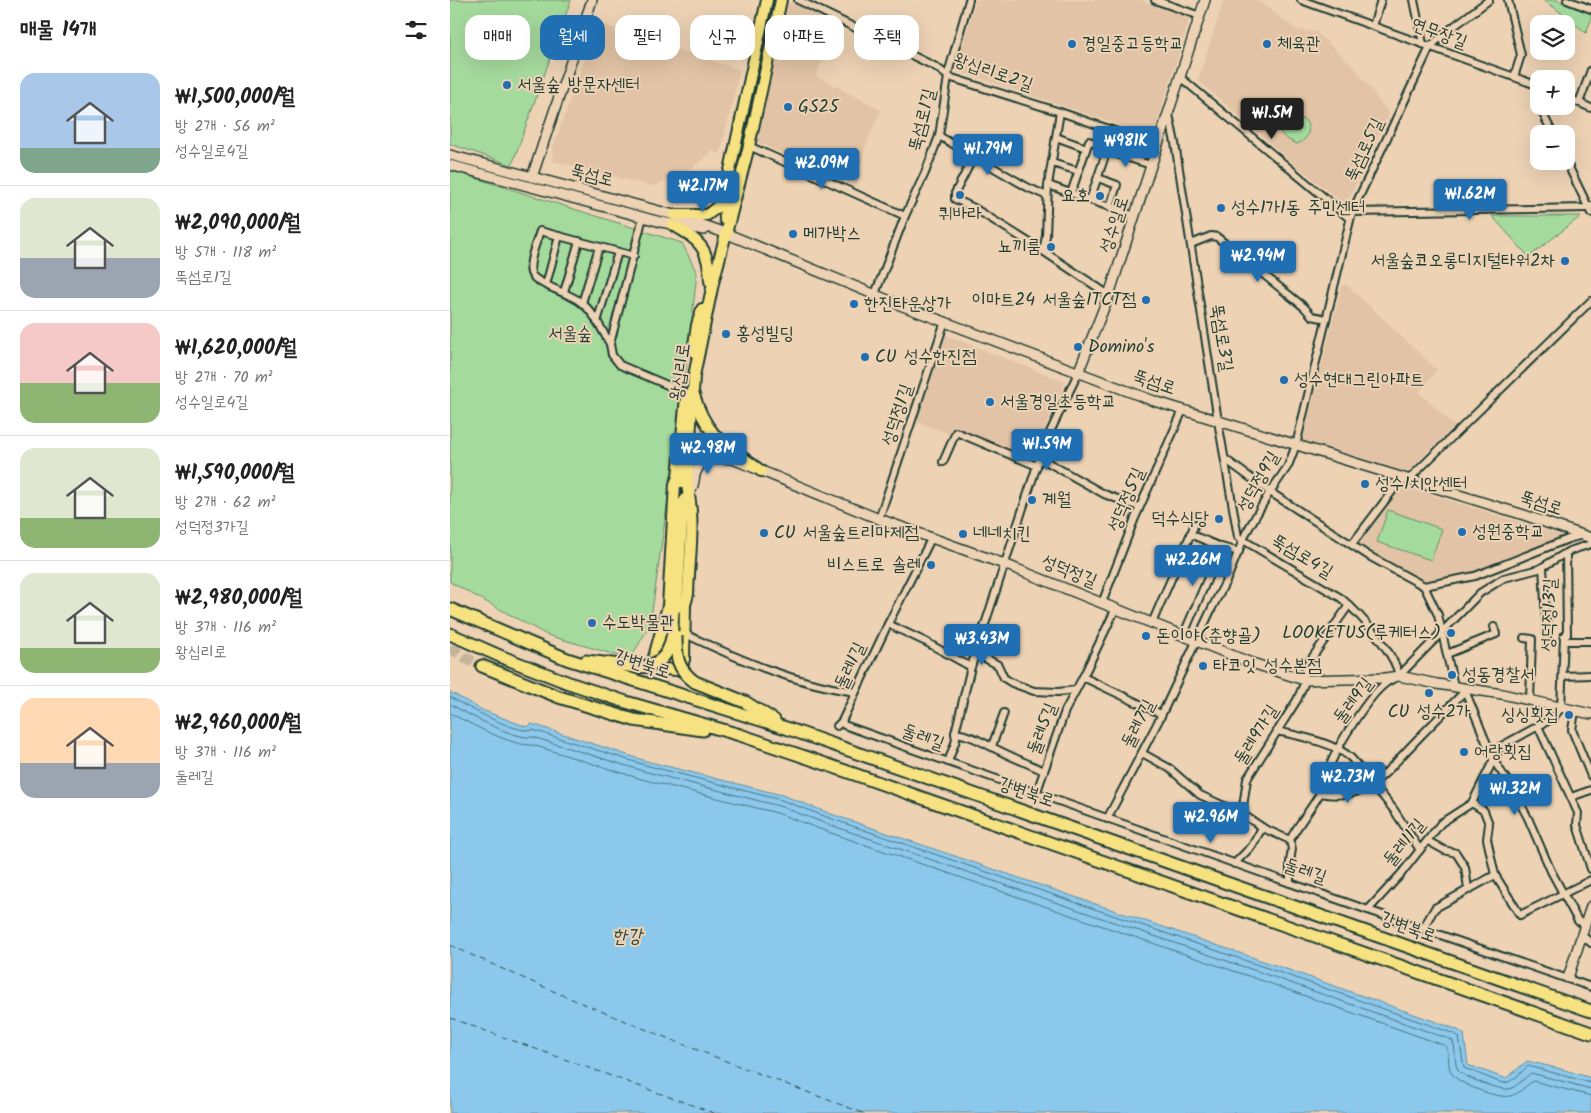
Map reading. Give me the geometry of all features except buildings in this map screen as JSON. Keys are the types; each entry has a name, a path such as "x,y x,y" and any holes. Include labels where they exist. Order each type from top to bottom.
{"highway":[{"name":"강변북로","path":"450,608 567,659 786,728 1591,1011"},
{"path":"450,634 569,683 626,702 746,737 1156,879 1591,1034"},
{"path":"567,659 638,667 650,666 660,662 677,635"},
{"path":"677,635 676,655 679,665 688,677 703,686 745,702 786,728"},
{"path":"482,666 559,697 634,720 746,737"}],"main road":[{"name":"왕십리로","path":"689,391 725,233 724,198 767,0"},
{"name":"왕십리로","path":"681,512 683,503 689,494 686,440 689,391 697,325 749,146 781,0"},
{"path":"674,220 708,215 722,203 724,198"},
{"path":"674,220 702,246 710,270 710,282"},
{"path":"689,391 706,424 716,437 731,450 761,470"},
{"name":"왕십리로","path":"677,635 681,512 678,477 686,440"},
{"path":"678,477 675,484 668,610 654,652 659,666 670,670 682,668 684,659 677,635 688,594 692,518 689,494"}],"street":[{"path":"532,177 592,0"},
{"name":"왕십리로2길","path":"798,0 936,67 949,77 1060,112 1158,146"},
{"name":"뚝섬로1길","path":"875,294 939,136 949,70 969,0"},
{"path":"1155,0 1200,16"},
{"name":"성수일로","path":"1078,373 1109,295 1205,0"},
{"name":"연무장길","path":"1301,0 1530,83"},
{"path":"1324,8 1327,0"},
{"path":"1373,26 1381,0"},
{"path":"1414,0 1427,45 1489,0"},
{"path":"1508,0 1521,55 1514,77"},
{"path":"1568,0 1591,9"},
{"name":"뚝섬로5길","path":"1296,445 1351,215 1427,45"},
{"path":"1579,102 1591,70"},
{"path":"1180,77 1351,215 1590,209 1570,170"},
{"path":"1575,100 1591,108"},
{"path":"1043,250 1046,236 1048,185 1060,112"},
{"name":"뚝섬로3길","path":"1168,113 1175,143 1218,420"},
{"path":"1090,200 1098,178 1110,130"},
{"path":"939,136 1027,187 1047,196"},
{"path":"1056,137 1086,148"},
{"path":"1071,193 1089,141 1152,165"},
{"path":"749,146 905,216"},
{"name":"뚝섬로","path":"450,155 725,233 1078,373 1182,410 1588,535"},
{"path":"974,156 955,193 955,199 974,208 1043,250 1109,295"},
{"path":"1052,163 1078,171"},
{"name":"뚝섬로","path":"450,165 643,218 674,220"},
{"path":"1098,178 1117,185 1110,207"},
{"path":"1048,185 1135,216"},
{"path":"610,344 643,218"},
{"path":"634,256 540,231 530,266 532,276 539,282 564,292 582,303 590,311 610,344 612,355 620,365 689,391"},
{"path":"546,285 559,236"},
{"path":"1190,244 1211,236 1217,236 1304,307 1312,316 1322,318"},
{"path":"564,292 579,241"},
{"path":"582,303 599,247"},
{"path":"597,322 618,252"},
{"path":"1352,544 1397,485 1408,480 1591,302"},
{"name":"성덕정1길","path":"879,519 945,321"},
{"path":"948,762 956,740 955,733 971,667 1043,447 1078,373"},
{"name":"성덕정5길","path":"1102,603 1139,508 1182,410"},
{"name":"뚝섬로4길","path":"1218,420 1238,537 1341,598 1373,632 1398,668 1399,676"},
{"path":"943,462 956,432 1037,466"},
{"name":"성덕정길","path":"686,440 879,519 1004,564 1250,662 1304,680 1376,679 1399,676 1530,700 1591,714"},
{"name":"성덕정9길","path":"1196,641 1228,579 1244,540 1270,492 1288,466 1296,445"},
{"path":"689,494 694,487 696,472 704,461 715,457 734,460"},
{"path":"1040,458 1104,494 1139,508"},
{"path":"1225,460 1270,492 1369,556 1424,586 1438,615 1454,686"},
{"path":"1152,623 1195,524"},
{"path":"1190,534 1238,552"},
{"path":"1424,586 1475,576 1568,539 1588,535"},
{"name":"둘레1길","path":"840,724 932,538"},
{"name":"둘레9길","path":"1290,840 1295,829 1320,793 1330,766 1351,727 1385,683 1399,676 1480,593 1504,578 1539,569 1566,553 1591,544"},
{"path":"1183,636 1221,547"},
{"name":"성덕정13길","path":"1561,708 1564,636 1567,635 1566,553"},
{"path":"1543,567 1547,638"},
{"name":"둘레9가길","path":"1242,814 1247,778 1297,700 1304,684 1307,665 1349,605"},
{"name":"둘레5길","path":"1036,794 1064,711 1083,677 1116,608"},
{"path":"888,624 971,667"},
{"path":"1447,654 1496,634 1494,627"},
{"path":"677,635 777,673 815,684 856,692"},
{"path":"1524,638 1532,639 1530,700"},
{"name":"둘레7길","path":"1107,819 1162,714 1196,641"},
{"path":"1564,641 1591,641"},
{"path":"975,654 998,665 1004,678 1034,691 1058,692 1076,690"},
{"path":"1562,676 1591,675"},
{"path":"1083,677 1162,714"},
{"path":"1320,793 1346,794 1373,784 1389,771 1465,689 1494,761 1512,788 1528,818 1551,871 1578,921 1585,924"},
{"name":"둘레11길","path":"1368,910 1401,874 1441,823 1472,803 1500,747 1553,718 1561,708"},
{"path":"1575,711 1572,730 1591,776"},
{"path":"992,746 1004,713"},
{"name":"둘레길","path":"840,724 1234,864 1591,987"},
{"path":"1538,726 1578,813 1576,825 1591,869"},
{"name":"둘레9길","path":"1277,731 1338,749"},
{"path":"955,733 969,736 1044,771"},
{"path":"1338,749 1350,758 1369,782 1373,784 1394,810 1420,850"},
{"path":"1142,753 1169,768 1200,795 1242,814 1262,828 1290,840 1292,849 1290,883"},
{"path":"1570,797 1591,790"},
{"path":"1472,803 1484,811 1489,824 1487,839 1495,875 1520,915 1591,880"},
{"path":"1234,864 1252,846 1262,828"},
{"path":"1428,841 1444,850 1456,853 1465,867 1468,889"},
{"path":"1422,928 1435,908 1495,875"},
{"path":"1568,978 1591,906"},
{"path":"1582,935 1591,944"}],"shaded area":[{"name":"경일중고등학교","path":"976,0 1140,0 1190,17 1153,136 955,70"},
{"path":"1224,0 1257,0 1297,30 1316,32 1355,68 1389,114 1346,205 1293,163 1198,80"},
{"path":"785,3 796,3 820,15 782,15"},
{"path":"605,25 615,29 615,60 680,60 680,50 690,53 690,60 710,60 740,70 720,154 712,151 677,177 651,186 553,161 552,150 585,60 605,60"},
{"path":"773,60 822,60 816,76 881,110 869,137 861,162 858,183 855,186 755,141"},
{"path":"1342,285 1347,285 1437,370 1419,392 1455,426 1407,472 1303,440"},
{"name":"서울경일초등학교","path":"946,335 1065,382 1032,459 953,427 950,434 917,422"},
{"path":"1407,487 1564,536 1493,567 1467,574 1425,581 1356,542 1398,490"}],"green space":[{"path":"450,0 571,0 566,15 540,15 540,60 550,60 512,165 450,144"},
{"path":"1543,0 1557,0 1591,13 1591,20 1586,33 1575,24 1575,15 1564,15"},
{"path":"1284,115 1305,120 1308,134 1304,140 1297,144 1280,133 1277,121"},
{"name":"서울숲","path":"450,170 682,243 697,273 684,386 650,625 630,659 547,635 450,582"},
{"path":"1492,216 1581,216 1529,257"},
{"path":"1388,510 1442,529 1431,560 1377,542"}],"water":[{"name":"한강","path":"450,692 482,710 527,727 532,724 646,761 782,795 834,815 1272,964 1456,1029 1464,1034 1468,1065 1504,1078 1508,1077 1527,1061 1591,1078 1591,1113 450,1113"}],"ferry route":[{"path":"450,945 603,1012 863,1113"},
{"path":"450,1018 714,1113"}],"tunnel":[{"path":"450,647 463,657 482,666"}],"place":[{"name":"경일중고등학교","path":"1072,44"},
{"name":"체육관","path":"1267,44"},
{"name":"서울숲 방문자센터","path":"507,85"},
{"name":"GS25","path":"788,107"},
{"name":"퀴바라","path":"960,195"},
{"name":"요호","path":"1100,196"},
{"name":"성수1가1동 주민센터","path":"1221,208"},
{"name":"메가박스","path":"793,234"},
{"name":"뇨끼룸","path":"1051,247"},
{"name":"서울숲코오롱디지털타워2차","path":"1565,261"},
{"name":"이마트24 서울숲ITCT점","path":"1146,300"},
{"name":"한진타운상가","path":"854,304"},
{"name":"홍성빌딩","path":"726,334"},
{"name":"Domino's","path":"1078,347"},
{"name":"CU 성수한진점","path":"865,357"},
{"name":"성수현대그린아파트","path":"1284,380"},
{"name":"서울경일초등학교","path":"990,402"},
{"name":"성수1치안센터","path":"1365,484"},
{"name":"계월","path":"1032,500"},
{"name":"덕수식당","path":"1219,519"},
{"name":"성원중학교","path":"1462,532"},
{"name":"CU 서울숲트리마제점","path":"764,533"},
{"name":"네네치킨","path":"963,534"},
{"name":"비스트로 솔레","path":"931,565"},
{"name":"수도박물관","path":"592,623"},
{"name":"LOOKETUS(루케터스)","path":"1451,633"},
{"name":"돈이야(춘향골)","path":"1146,636"},
{"name":"타코잇 성수본점","path":"1203,666"},
{"name":"성동경찰서","path":"1452,675"},
{"name":"CU 성수2가","path":"1429,693"},
{"name":"싱싱횟집","path":"1569,715"},
{"name":"어랑횟집","path":"1464,752"}]}
